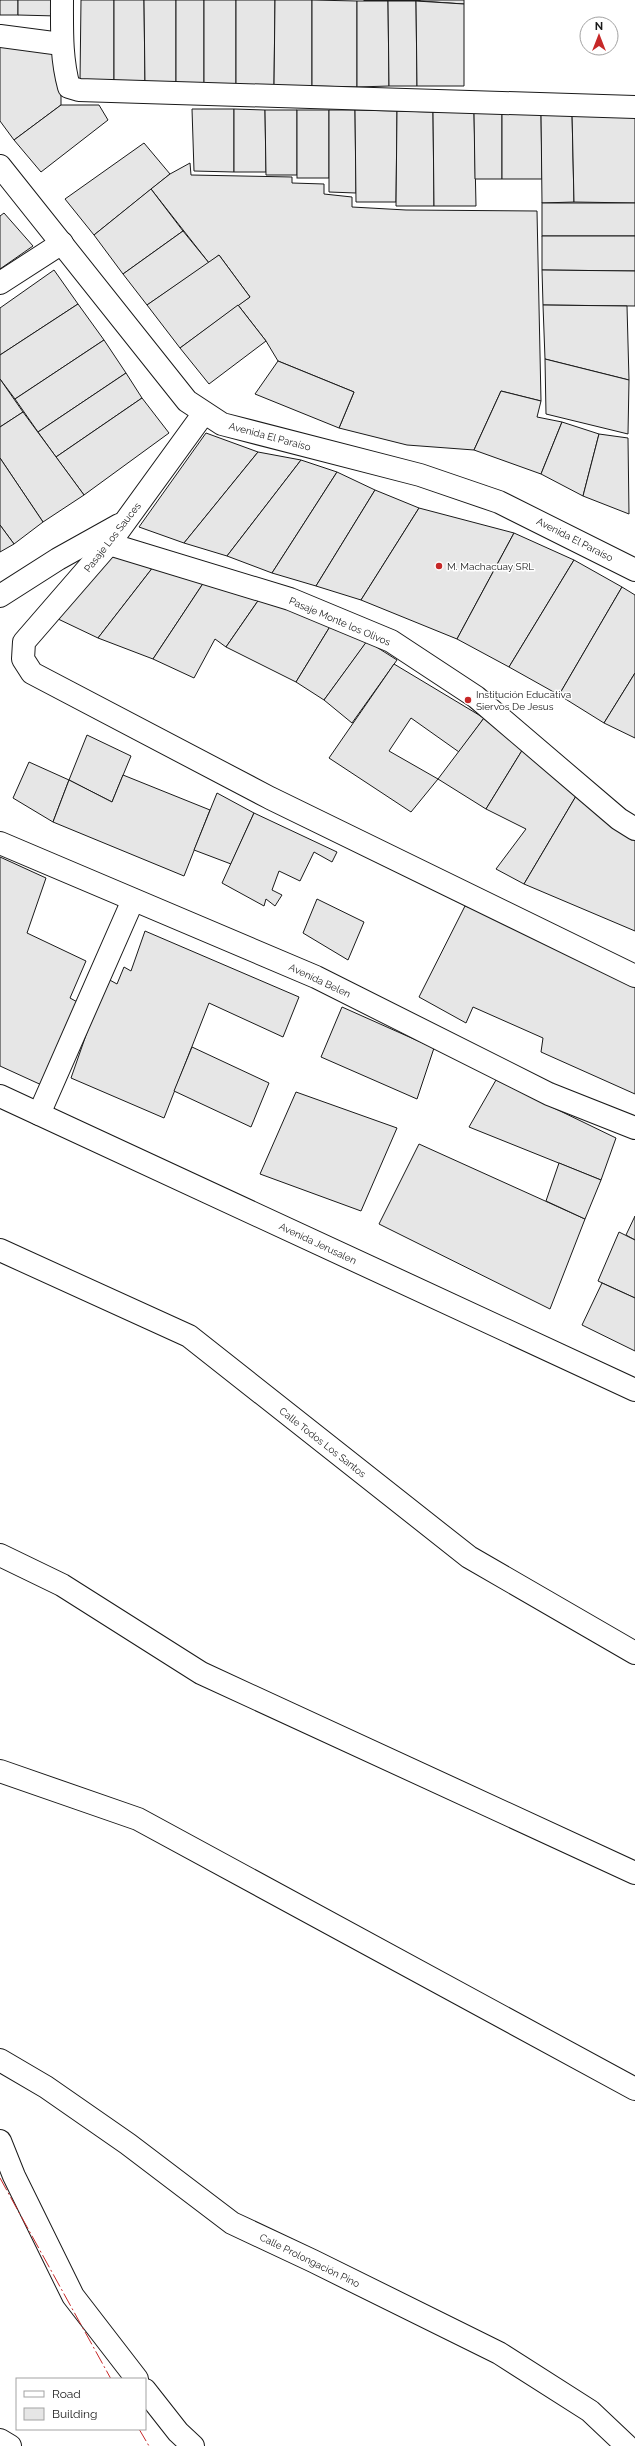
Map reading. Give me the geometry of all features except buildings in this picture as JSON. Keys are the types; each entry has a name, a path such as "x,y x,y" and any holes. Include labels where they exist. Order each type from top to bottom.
{"street":[{"path":"62,0 61,44 69,87 79,90 635,107"},
{"path":"0,36 61,44"},
{"name":"Avenida El Paraíso","path":"0,166 188,401 204,413 222,424 420,475 499,502 635,570"},
{"path":"0,283 62,243"},
{"name":"Pasaje Los Sauces","path":"204,413 109,544 24,642 23,659 32,673 270,798 635,976"},
{"path":"0,596 58,559 126,521"},
{"name":"Pasaje Monte los Olivos","path":"109,544 290,600 391,641 476,697 619,819 635,829"},
{"name":"Avenida Belen","path":"0,843 316,977 549,1094 635,1128"},
{"path":"39,1114 133,900"},
{"name":"Avenida Jerusalen","path":"0,1096 635,1390"},
{"name":"Calle Todos Los Santos","path":"0,1250 189,1336 469,1557 635,1653"},
{"path":"0,1556 62,1585 201,1673 635,1873"},
{"path":"0,1771 138,1819 635,2089"},
{"name":"Calle Prolongación Pino","path":"0,2060 46,2087 128,2144 232,2223 313,2261 499,2353 590,2410 627,2446"},
{"path":"0,2141 14,2176 73,2296 136,2378"},
{"path":"146,2391 178,2432 193,2446"},
{"path":"0,2440 10,2446"}],"power":[{"path":"0,2178 110,2378"},
{"path":"140,2430 149,2446"}],"place":[{"name":"M. Machacuay SRL","path":"439,566"},
{"name":"Institución Educativa Siervos De Jesus","path":"468,700"}]}
